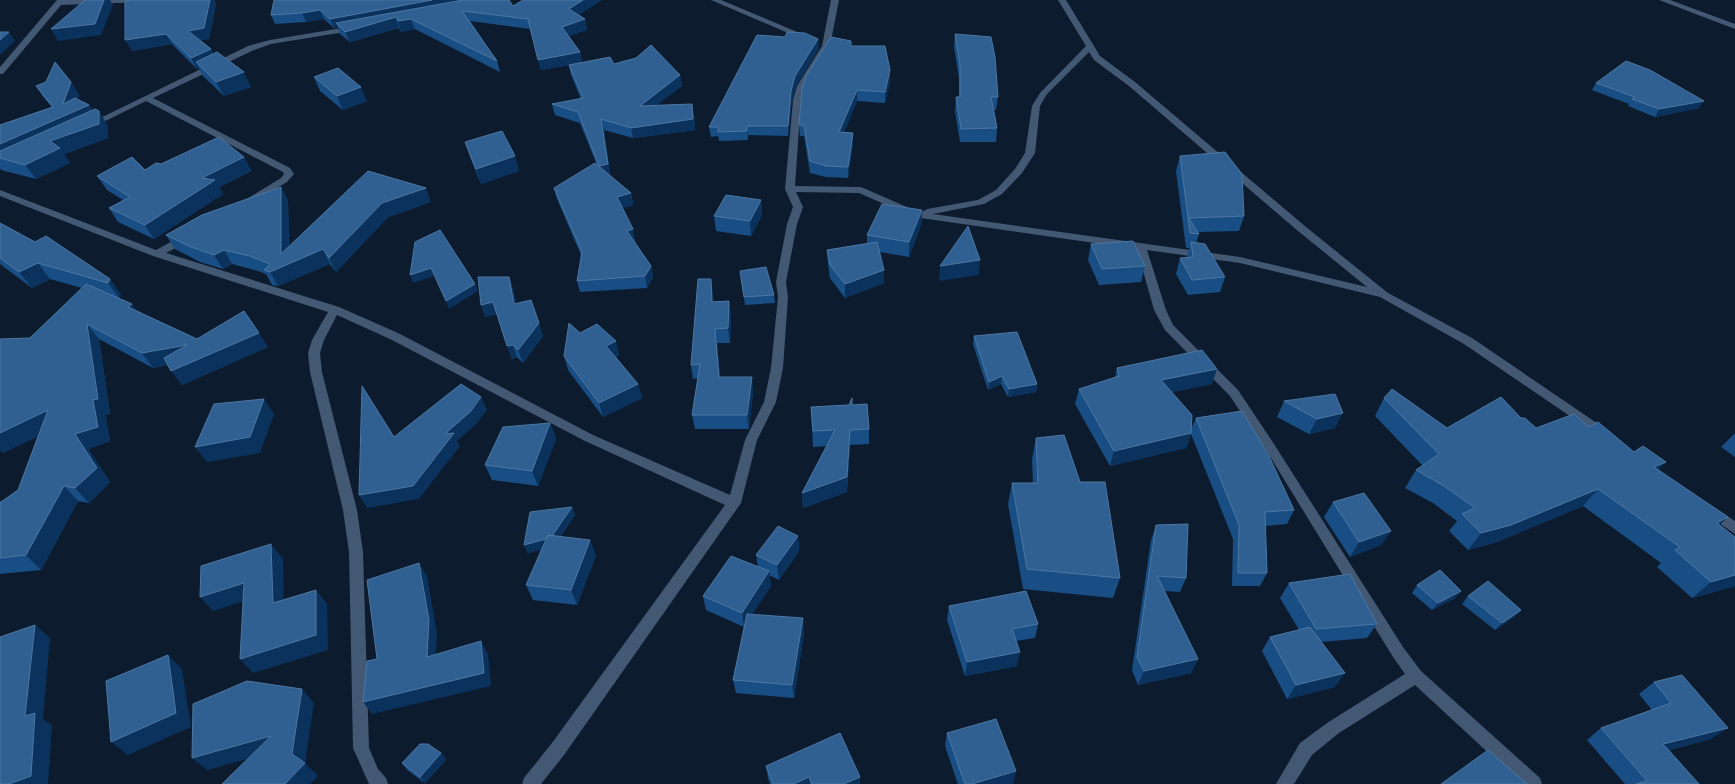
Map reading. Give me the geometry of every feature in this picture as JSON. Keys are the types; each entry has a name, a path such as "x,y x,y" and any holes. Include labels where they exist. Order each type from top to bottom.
{"street":[{"path":"0,72 59,2 144,0"},
{"path":"716,0 826,46"},
{"path":"530,784 558,749 734,503 751,440 770,402 777,368 783,297 781,282 792,224 798,207 790,189 799,93 801,86 826,46 835,0"},
{"path":"1062,0 1097,58 1302,229 1384,295 1468,341 1613,441"},
{"path":"1662,0 1735,27"},
{"path":"83,129 251,48 270,42 364,27"},
{"path":"914,214 981,202 999,192 1020,171 1030,153 1036,106 1044,93 1090,47"},
{"path":"146,98 287,170 289,174 284,180 238,207"},
{"path":"790,189 861,190 914,214 1240,260 1279,268 1384,295"},
{"path":"0,193 157,254 335,310 394,336 589,438 734,503"},
{"path":"157,254 198,231"},
{"path":"1142,246 1160,310 1169,327 1234,393 1270,446 1398,652 1416,676 1534,784"},
{"path":"335,310 318,340 314,353 316,372 350,510 356,552 361,748 372,775 380,784"},
{"path":"1703,505 1735,528"},
{"path":"1284,784 1306,749 1333,728 1416,676"}],"building":[{"path":"85,0 104,0 95,24 51,29"},
{"path":"210,0 204,28 188,31 211,49 191,58 166,34 125,40 125,1"},
{"path":"274,0 432,0 330,19 320,10 271,15"},
{"path":"463,0 509,0 513,6 523,0 583,0 569,9 585,19 562,27 580,52 538,60 528,19 462,11 497,61 411,19 398,21 396,17 345,32 336,23"},
{"path":"0,32 9,32 0,40"},
{"path":"787,32 805,33 818,39 795,76 791,91 788,126 747,126 747,131 718,132 718,127 709,127 757,35 785,37"},
{"path":"955,34 991,37 995,57 998,97 991,97 997,128 961,129 956,97 960,97 960,65"},
{"path":"831,37 851,41 851,46 885,46 890,70 885,92 857,90 839,132 853,133 848,167 826,166 810,161 804,125 799,125 802,89 806,76"},
{"path":"651,45 680,75 640,106 692,104 693,119 631,128 601,119 608,164 599,166 578,112 552,104 583,98 569,65 610,57 614,64 636,58"},
{"path":"217,52 244,72 216,82 196,62"},
{"path":"1626,61 1650,70 1704,101 1659,109 1632,99 1635,97 1596,83"},
{"path":"55,62 71,82 63,104 75,98 89,105 0,144 0,125 53,107 36,86 46,82"},
{"path":"338,68 361,87 337,96 314,77"},
{"path":"95,109 99,111 99,124 50,141 60,148 25,165 0,158 0,151"},
{"path":"502,131 515,156 476,169 465,142"},
{"path":"219,137 244,157 202,178 215,180 145,225 109,208 130,197 97,176 132,157 145,170 156,163 161,164"},
{"path":"1225,152 1242,174 1244,216 1189,218 1199,234 1190,233 1180,156"},
{"path":"595,163 631,193 617,197 633,229 627,231 651,266 645,276 577,281 582,252 554,188"},
{"path":"368,171 426,188 382,203 329,258 323,249 270,272 264,270 270,264 250,256 224,250 214,255 191,247 166,235 202,215 281,187 281,254"},
{"path":"726,195 761,200 750,221 714,216"},
{"path":"882,204 922,210 909,242 867,235"},
{"path":"0,223 35,242 46,236 110,279 108,283 38,263 19,272 0,258"},
{"path":"968,226 980,260 940,266"},
{"path":"440,230 475,284 446,301 431,268 410,275 415,242"},
{"path":"1133,241 1145,266 1102,269 1091,244"},
{"path":"877,242 884,270 845,284 830,265 827,250"},
{"path":"1191,242 1205,244 1225,277 1192,280 1180,258 1193,257"},
{"path":"766,267 774,295 744,297 740,271"},
{"path":"478,277 509,277 514,304 531,300 539,323 518,350 513,345 507,346 493,302 481,305"},
{"path":"698,279 711,279 712,302 729,301 728,328 715,329 719,377 752,377 747,415 692,415 700,364 691,365"},
{"path":"86,284 132,304 128,307 197,339 244,311 259,333 171,371 164,358 187,345 142,353 87,324 98,399 93,400 98,427 75,434 97,468 75,488 64,486 26,555 0,558 0,502 18,490 48,410 0,433 0,339 30,338"},
{"path":"569,323 580,333 597,324 616,341 606,346 638,384 599,403 564,356"},
{"path":"1017,332 1037,384 1009,389 1002,376 989,382 974,336"},
{"path":"1202,350 1217,369 1161,380 1192,415 1191,433 1114,451 1079,389 1119,376 1117,368"},
{"path":"461,384 481,397 471,411 445,434 454,433 413,486 359,495 362,386 394,437"},
{"path":"1392,389 1447,428 1501,397 1521,418 1525,418 1536,428 1574,414 1589,427 1598,422 1634,452 1643,446 1666,462 1654,467 1728,517 1717,523 1735,537 1735,575 1711,582 1675,550 1680,547 1598,489 1511,525 1481,533 1462,514 1475,508 1444,486 1416,470 1439,454 1384,398"},
{"path":"1335,394 1343,413 1317,419 1284,401"},
{"path":"852,398 852,405 867,404 869,429 850,430 847,477 802,493 835,430 813,431 811,407 849,405"},
{"path":"264,399 250,437 195,447 214,404"},
{"path":"1242,411 1268,454 1294,510 1265,512 1267,573 1238,573 1239,525 1196,418"},
{"path":"550,423 532,471 485,465 503,427"},
{"path":"1064,435 1080,482 1105,482 1120,578 1027,569 1012,483 1038,483 1036,438"},
{"path":"1364,493 1391,531 1359,542 1333,502"},
{"path":"572,507 552,536 548,535 546,539 524,545 530,512"},
{"path":"1188,524 1186,578 1157,576 1198,659 1144,671 1137,657 1156,525"},
{"path":"778,526 798,536 777,565 756,555"},
{"path":"548,535 590,540 571,590 526,585"},
{"path":"271,544 273,603 316,590 316,635 240,659 244,583 200,597 201,566"},
{"path":"731,556 769,571 742,613 703,596"},
{"path":"419,563 429,620 427,657 481,641 484,673 363,702 367,661 377,659 367,580"},
{"path":"1440,570 1461,591 1438,603 1417,585"},
{"path":"1350,574 1377,624 1316,629 1289,583"},
{"path":"1488,581 1521,610 1502,623 1468,596"},
{"path":"1026,591 1038,624 1012,629 1020,652 967,662 949,606"},
{"path":"747,614 803,618 792,685 733,680"},
{"path":"35,625 25,716 35,713 31,776 9,784 0,784 0,637"},
{"path":"1310,627 1345,673 1296,685 1270,637"},
{"path":"168,655 176,713 111,742 106,681"},
{"path":"1682,675 1728,728 1663,744 1699,784 1636,784 1647,781 1601,728 1671,703 1654,682"},
{"path":"247,681 302,689 292,754 305,763 285,784 222,784 271,736 192,758 193,704"},
{"path":"996,719 1016,771 972,784 965,784 947,733"},
{"path":"840,733 860,777 844,784 812,784 809,777 794,784 773,784 766,766"},
{"path":"420,744 428,744 441,753 420,777 402,763"},
{"path":"1488,750 1527,784 1441,784"}]}
